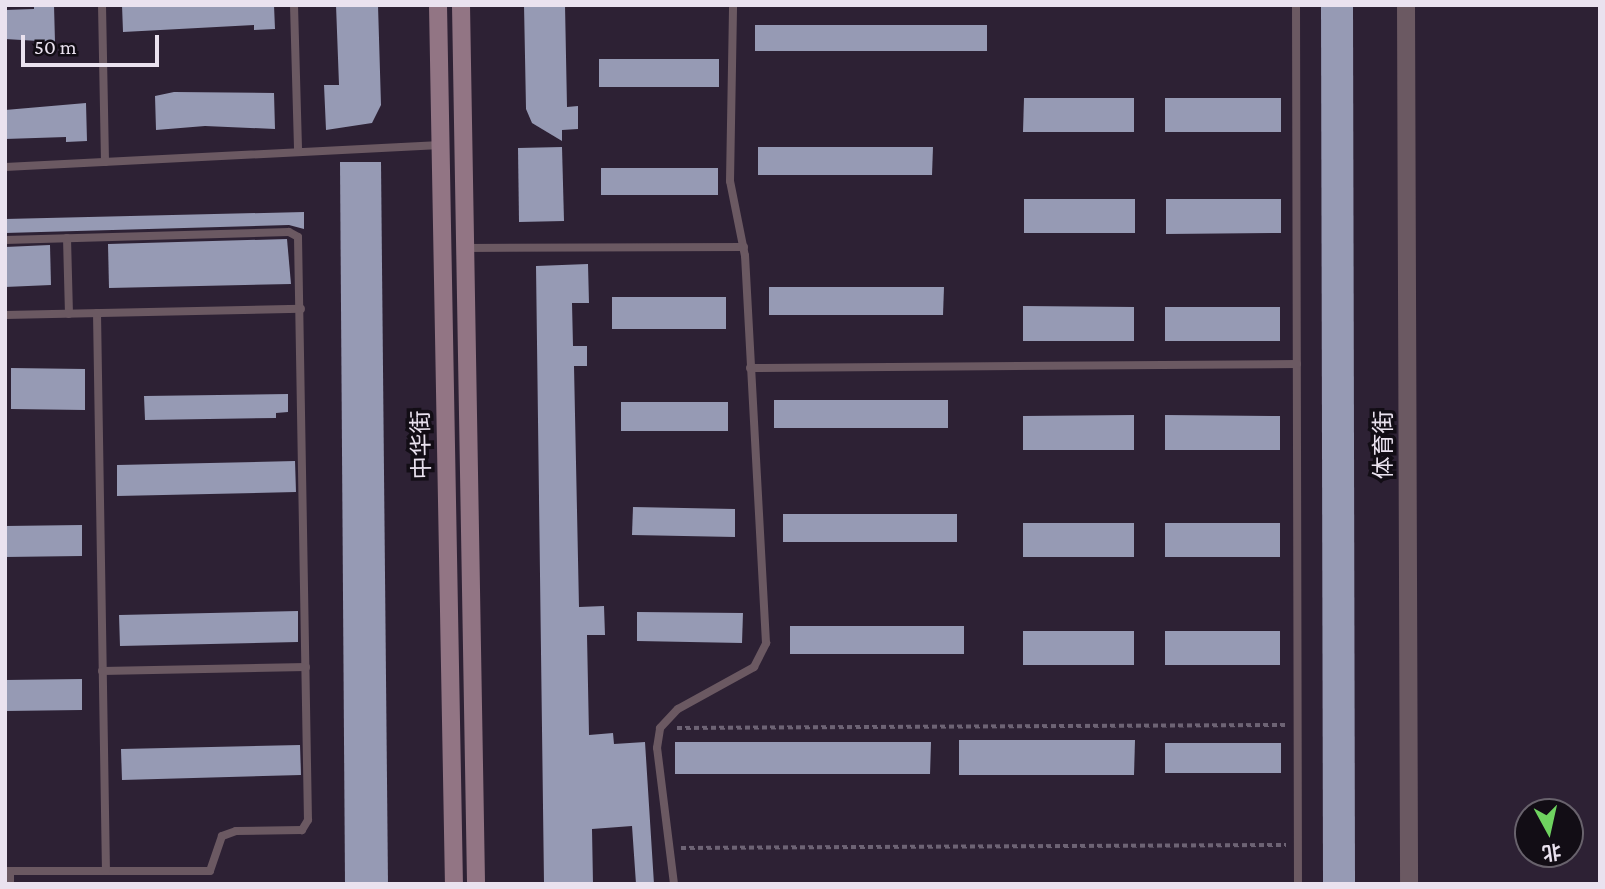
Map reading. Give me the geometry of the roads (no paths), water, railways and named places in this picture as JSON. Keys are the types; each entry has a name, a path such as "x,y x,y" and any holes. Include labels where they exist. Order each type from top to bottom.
{"main road":[{"name":"中华街","path":"438,5 454,884"},
{"name":"中华街","path":"461,5 477,884"}],"street":[{"name":"体育街","path":"1406,5 1409,884"}],"lane":[{"path":"102,5 105,162"},
{"path":"294,5 298,150"},
{"path":"674,884 657,748 660,728 678,709 754,667 766,643 744,247 730,181 733,5"},
{"path":"1296,5 1298,884"},
{"path":"5,167 298,150 440,145"},
{"path":"5,240 289,232 300,244 306,667 306,828 230,832 222,836 210,871 7,871 10,884"},
{"path":"67,238 69,314"},
{"path":"465,248 744,247"},
{"path":"5,315 301,309"},
{"path":"97,313 106,871"},
{"path":"750,368 1297,364"},
{"path":"102,671 306,667"}]}
